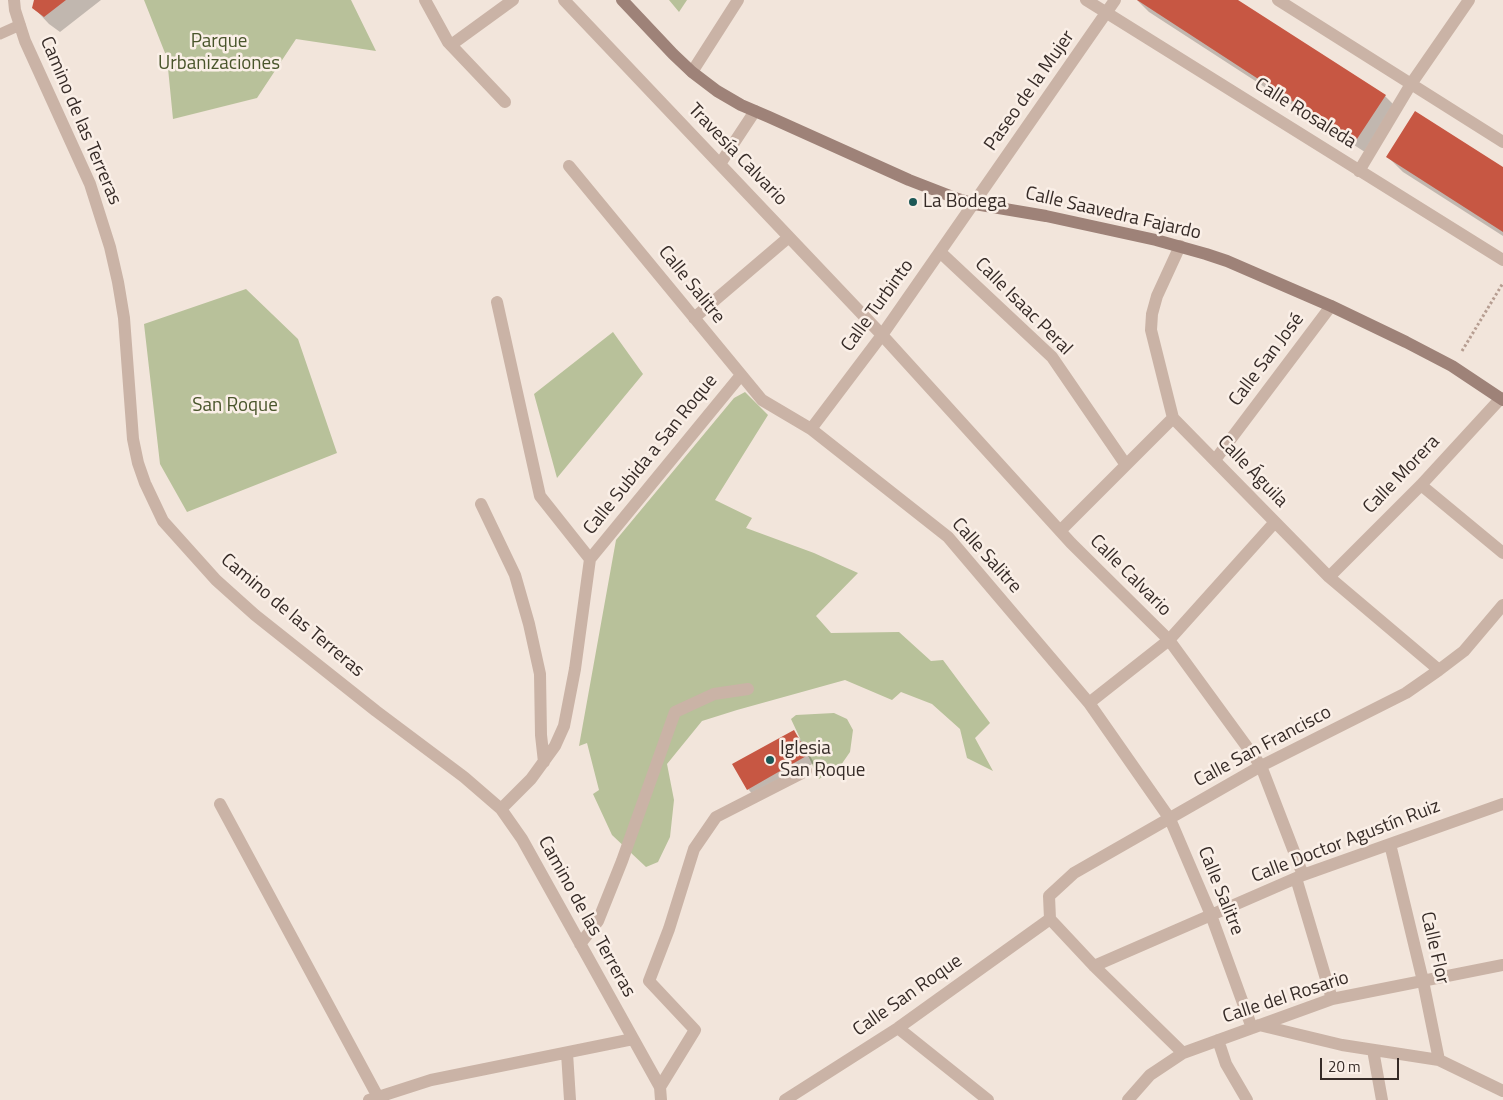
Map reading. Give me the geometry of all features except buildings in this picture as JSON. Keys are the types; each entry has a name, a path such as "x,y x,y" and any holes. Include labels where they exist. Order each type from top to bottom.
{"main road":[{"name":"Calle Saavedra Fajardo","path":"622,0 692,72 717,91 755,111 909,180 975,204 1046,216 1180,246 1227,261 1331,306 1406,342 1452,366 1502,399"}],"street":[{"name":"Camino de las Terreras","path":"14,0 20,25 37,67 90,184 110,247 124,318 133,439 145,483 163,521 216,580 255,615 376,711 464,777 501,809 522,840 633,1039 660,1094"},
{"path":"425,0 448,42 505,102"},
{"path":"451,45 513,0"},
{"name":"Travesía Calvario","path":"564,0 882,335"},
{"path":"692,72 738,0"},
{"name":"Calle Rosaleda","path":"1086,0 1503,260"},
{"name":"Paseo de la Mujer","path":"975,204 1115,0"},
{"path":"1278,0 1503,142"},
{"path":"1359,170 1411,84 1469,0"},
{"path":"720,164 755,111"},
{"name":"Calle Salitre","path":"568,166 762,400 811,429 948,537 1089,703 1170,819 1256,1027"},
{"name":"Calle Turbinto","path":"811,429 882,335 975,204"},
{"path":"694,318 789,237"},
{"path":"1060,531 1173,418 1151,330 1152,314 1157,296 1180,246"},
{"name":"Calle Isaac Peral","path":"940,252 1052,357 1126,465"},
{"path":"497,302 540,496 590,559 575,669 564,726 555,746 544,762 531,779 501,809"},
{"name":"Calle San José","path":"1215,460 1331,306"},
{"name":"Calle Calvario","path":"882,335 1060,531 1169,640 1261,766 1300,877 1332,999"},
{"name":"Calle Subida a San Roque","path":"590,559 740,375"},
{"name":"Calle Morera","path":"1330,577 1421,485 1502,399"},
{"name":"Calle Águila","path":"1173,418 1330,577 1439,670"},
{"path":"1421,485 1503,553"},
{"path":"481,504 515,575 530,624 540,674 541,735 544,762"},
{"path":"1089,703 1169,640 1275,522"},
{"name":"Calle San Francisco","path":"1050,919 1049,896 1074,873 1261,766 1406,693 1464,650 1500,615"},
{"path":"580,944 598,921 675,712 714,694 748,689"},
{"path":"660,1094 695,1030 649,981 670,929 694,849 716,817 806,771"},
{"path":"220,804 374,1098 430,1080 633,1039"},
{"name":"Calle Doctor Agustín Ruiz","path":"1094,966 1300,877 1503,804"},
{"name":"Calle Flor","path":"1390,844 1423,981 1438,1060"},
{"path":"1050,919 1094,966 1183,1053"},
{"name":"Calle San Roque","path":"785,1100 898,1028 1050,919"},
{"name":"Calle del Rosario","path":"1128,1100 1150,1075 1183,1053 1218,1040 1332,999 1503,965"},
{"path":"1256,1027 1374,1050 1438,1060 1502,1094"},
{"path":"898,1028 988,1100"},
{"path":"1218,1040 1226,1064 1247,1100"},
{"path":"1374,1050 1382,1100"},
{"path":"567,1053 570,1100"}],"lane":[{"path":"0,34 20,25"}],"path":[{"path":"1452,366 1503,283"}],"green space":[{"name":"Parque Urbanizaciones","path":"144,0 351,0 376,51 296,39 257,98 173,119 167,58"},
{"path":"669,0 687,0 679,12"},
{"name":"San Roque","path":"246,289 298,339 337,453 187,512 160,464 144,324"},
{"path":"613,332 643,374 557,478 534,394"},
{"path":"745,392 768,415 715,500 752,518 746,528 814,553 858,573 816,616 831,633 899,632 931,661 943,660 990,723 975,738 993,771 967,758 960,729 932,704 901,692 892,700 845,680 702,721 667,764 674,800 670,837 658,862 646,867 612,835 593,794 599,790 587,743 579,746 616,540 734,398"},
{"path":"834,713 847,719 853,730 850,752 841,765 819,779 791,719 796,715"}],"place":[{"name":"La Bodega","path":"913,202"},
{"name":"Iglesia San Roque","path":"770,760"}]}
